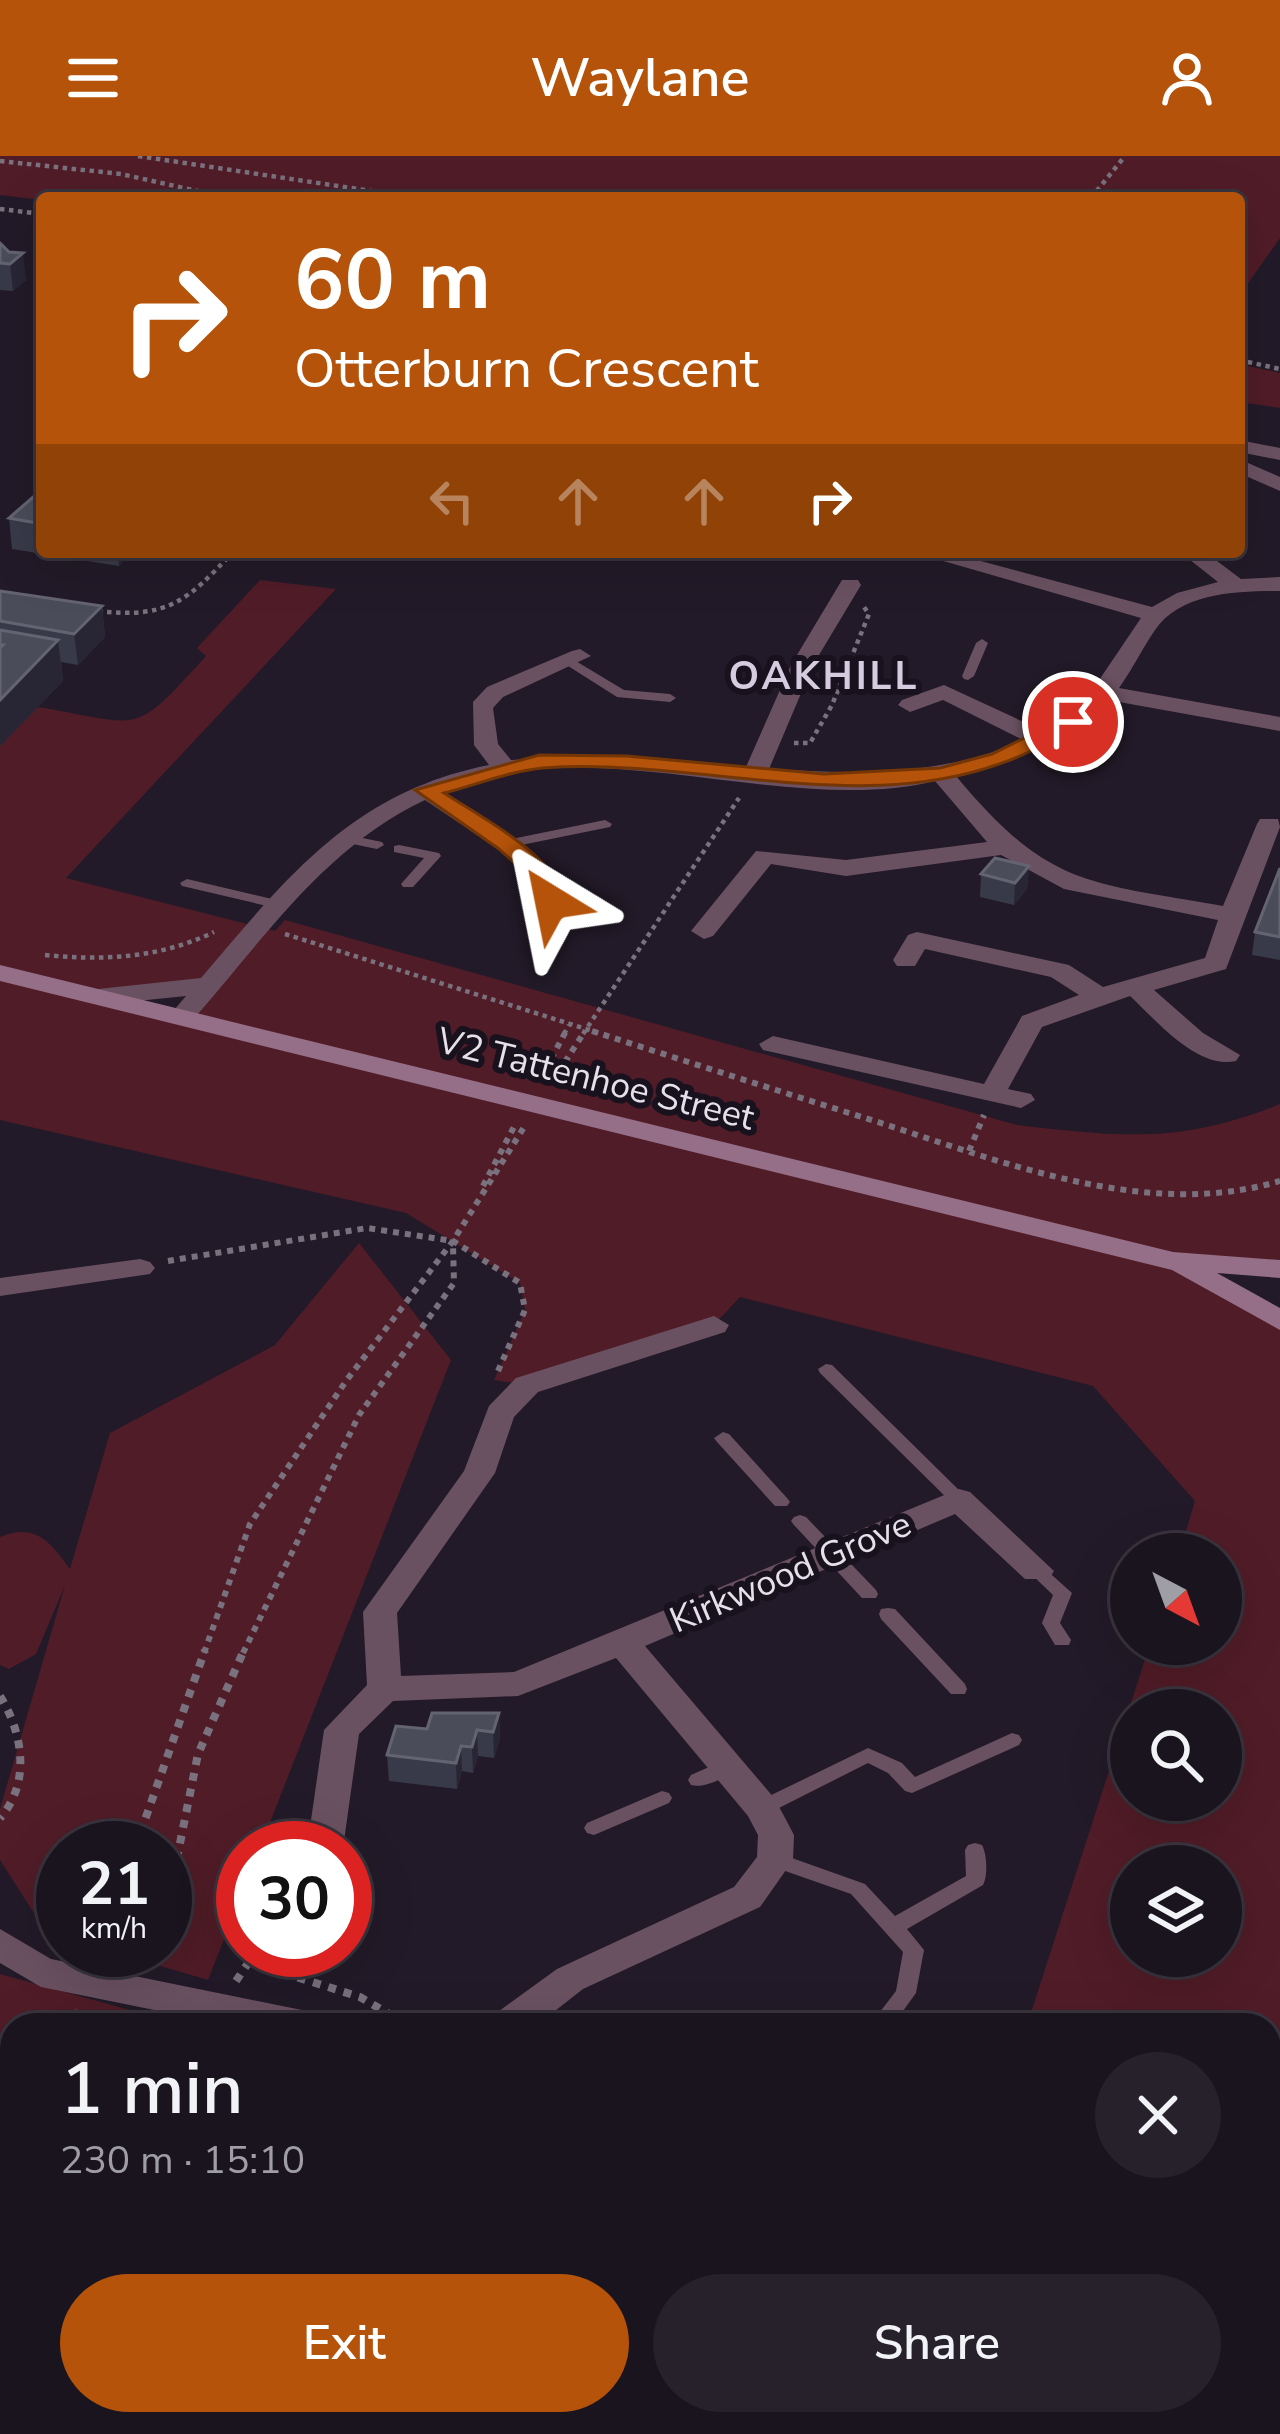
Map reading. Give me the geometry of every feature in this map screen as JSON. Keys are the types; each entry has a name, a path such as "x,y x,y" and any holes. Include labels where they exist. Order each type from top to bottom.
{"street":[{"path":"1245,447 1280,454"},
{"path":"1245,468 1280,485"},
{"path":"945,558 1156,615"},
{"path":"1199,558 1237,586"},
{"path":"182,1016 343,838 380,812 426,790 504,767 627,763 824,781 941,775 1042,740 1073,722 1106,693 1156,615 1178,602 1237,586 1280,584"},
{"path":"754,775 802,665 850,585"},
{"path":"504,767 486,745 482,707 495,692 574,659"},
{"path":"910,705 968,676"},
{"path":"944,692 1042,740"},
{"path":"1106,693 1280,724"},
{"path":"941,775 1006,847 1029,864 1077,885 1232,915"},
{"path":"426,790 507,844 550,884 551,902 544,910"},
{"path":"992,1094 1031,1022 1099,996 1217,962 1269,824"},
{"path":"704,931 766,856 846,868 1006,847"},
{"path":"917,940 1060,970 1099,996"},
{"name":"V2 Tattenhoe Street","path":"0,973 1173,1261 1280,1269"},
{"path":"98,997 212,985"},
{"path":"1135,987 1192,1040 1226,1055"},
{"path":"772,1044 1021,1100"},
{"name":"V2 Tattenhoe Street","path":"1173,1261 1280,1321"},
{"path":"0,1287 140,1268"},
{"path":"329,1821 341,1730 384,1689 380,1612 479,1473 500,1413 526,1385 715,1324"},
{"path":"959,1500 1036,1570"},
{"name":"Kirkwood Grove","path":"384,1689 518,1684 959,1500"},
{"name":"Kirkwood Grove","path":"622,1642 712,1773 761,1808 776,1835 775,1861"},
{"path":"524,2013 570,1979 747,1897 775,1861"},
{"path":"0,1943 41,1972 243,2013"}],"lane":[{"path":"968,676 982,643"},
{"path":"574,659 621,694 670,698"},
{"path":"507,844 605,824"},
{"path":"343,838 377,845"},
{"path":"399,849 434,856 408,884"},
{"path":"187,883 280,905"},
{"path":"826,1369 959,1500"},
{"path":"723,1438 781,1502"},
{"path":"800,1521 869,1594"},
{"path":"1036,1570 1064,1593 1051,1623 1062,1640"},
{"path":"888,1615 958,1689"},
{"path":"761,1808 868,1755 895,1768 912,1786 1012,1740"},
{"path":"594,1828 662,1798"},
{"path":"893,1927 976,1880 975,1850"},
{"path":"775,1861 858,1889 914,1950 906,1994 891,2013"}],"path":[{"path":"138,156 380,192"},
{"path":"184,161 195,156"},
{"path":"1096,192 1125,156"},
{"path":"0,161 121,174 202,192"},
{"path":"0,209 36,213"},
{"path":"1245,361 1280,369"},
{"path":"86,609 150,617 172,611 227,558"},
{"path":"548,1088 754,775"},
{"path":"37,954 123,958 209,935 234,917 969,1151 1084,1181 1161,1193 1220,1193 1280,1181"},
{"path":"538,1084 569,1025"},
{"path":"969,1151 992,1094"},
{"path":"145,1821 250,1524 346,1381 453,1241 532,1105"},
{"path":"140,1268 367,1228 453,1241 520,1283 525,1310 494,1380"},
{"path":"184,1821 198,1754 359,1415 454,1283 453,1241"},
{"path":"0,1696 18,1738 21,1777 10,1810 0,1818"},
{"path":"296,1977 360,1997 387,2013"}],"shaded area":[{"path":"0,156 1280,156 1280,238 1245,288 1245,192 36,192 36,199 0,195"},
{"path":"1245,365 1280,373 1280,408 1245,403"},
{"path":"260,580 336,589 66,878 275,931 285,920 1017,1125 1150,1134 1212,1126 1280,1104 1280,1269 1177,1261 1280,1321 1280,2013 1031,2013 1110,1768 1110,1821 1242,1821 1242,1689 1135,1689 1143,1665 1242,1665 1242,1533 1185,1533 1195,1501 1093,1386 740,1297 714,1325 527,1385 494,1380 525,1310 520,1283 406,1213 0,1120 0,746 38,707 118,720 134,719 163,701 206,656 197,648","holes":["210,986 181,1016 103,996"]},
{"path":"359,1243 451,1360 271,1821 216,1821 216,1960 208,1980 192,1975 192,1821 36,1821 36,1916 0,1860 0,1809 65,1585 36,1654 9,1669 0,1665 0,1537 33,1534 49,1543 70,1569 110,1433 275,1345"},
{"path":"0,1974 141,2013 0,2013"}],"building":[{"path":"0,243 9,252 23,253 10,264 0,263"},
{"path":"36,495 36,523 9,518"},
{"path":"0,591 102,606 74,634 0,621"},
{"path":"0,630 58,640 0,700 3,645"},
{"path":"995,858 1029,866 1015,883 981,874"},
{"path":"1280,868 1280,937 1255,932"},
{"path":"432,1713 499,1713 493,1732 477,1730 472,1747 461,1746 456,1763 387,1755 396,1726 427,1729"}],"district":[{"name":"OAKHILL","path":"824,675"}],"route":[{"path":"551,902 550,884 507,844 426,790 539,762 627,763 824,781 941,775 1000,758 1073,722"}]}
